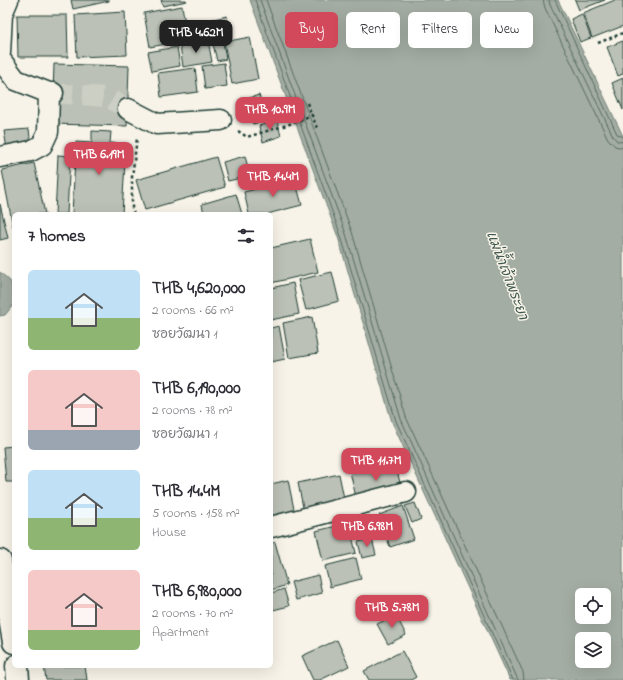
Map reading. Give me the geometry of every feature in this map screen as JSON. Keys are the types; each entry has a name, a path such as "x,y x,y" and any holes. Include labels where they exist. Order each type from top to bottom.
{"street":[{"path":"0,53 2,14 8,0"},
{"path":"0,59 16,80 51,93 48,132 42,145 31,151 0,157"},
{"path":"133,112 157,124 221,120"},
{"path":"273,526 406,492"},
{"path":"0,561 11,608 12,619"},
{"path":"17,668 18,680"}],"path":[{"path":"598,43 623,33"},
{"path":"307,103 317,128"},
{"path":"133,112 133,212"},
{"path":"221,120 247,137 287,125 312,115"}],"water":[{"name":"แม่น้ำเจ้าพระยา","path":"250,0 558,0 623,136 623,680 510,680 392,422 338,237"},
{"path":"0,272 11,282 12,306 5,315 0,316"}],"building":[{"path":"71,0 109,0 109,1 73,9"},
{"path":"161,0 186,0 187,1 163,6"},
{"path":"575,0 605,0 579,10"},
{"path":"615,0 623,0 623,26 592,38 583,13"},
{"path":"182,6 188,40 150,47 144,13"},
{"path":"125,12 127,55 77,57 75,15"},
{"path":"582,14 591,38 580,42 571,19"},
{"path":"17,15 67,15 68,57 18,57"},
{"path":"227,16 230,33 208,37 205,21"},
{"path":"250,37 258,79 232,84 224,42"},
{"path":"208,40 212,62 183,67 180,45"},
{"path":"623,41 623,74 618,76 607,47"},
{"path":"223,42 226,59 217,61 213,44"},
{"path":"177,47 180,66 152,71 148,52"},
{"path":"224,63 227,86 205,89 202,66"},
{"path":"54,64 129,66 127,126 52,124"},
{"path":"195,68 198,92 161,97 158,73"},
{"path":"623,78 623,110 612,83"},
{"path":"259,95 267,120 253,124 246,99"},
{"path":"277,120 281,136 263,142 259,126"},
{"path":"29,129 31,146 7,149 4,131"},
{"path":"92,131 111,132 110,143 126,144 122,212 72,212 76,142 92,143"},
{"path":"58,155 70,156 67,212 55,212"},
{"path":"245,156 250,176 228,181 223,162"},
{"path":"216,157 225,187 145,210 136,180"},
{"path":"34,163 45,212 12,212 12,222 2,170"},
{"path":"295,179 302,205 273,212 249,212 244,192"},
{"path":"236,194 241,212 204,212 202,204"},
{"path":"0,204 8,238 0,240"},
{"path":"310,239 318,272 273,283 273,248"},
{"path":"332,272 339,301 306,310 298,280"},
{"path":"293,283 299,314 273,320 273,288"},
{"path":"312,317 318,353 289,358 283,323"},
{"path":"279,326 285,359 273,362 273,328"},
{"path":"12,446 12,482 6,482 3,447"},
{"path":"395,462 402,491 357,501 350,472"},
{"path":"339,474 346,508 305,517 298,483"},
{"path":"288,480 296,519 273,525 273,484"},
{"path":"415,503 421,519 412,523 405,506"},
{"path":"403,506 414,539 390,547 379,515"},
{"path":"349,523 356,553 323,561 316,531"},
{"path":"372,539 376,555 362,558 358,542"},
{"path":"275,542 287,585 273,589 273,543"},
{"path":"356,558 361,579 330,587 325,566"},
{"path":"318,575 322,593 296,600 291,582"},
{"path":"284,589 289,606 273,610 273,592"},
{"path":"396,615 406,635 388,644 377,624"},
{"path":"337,640 349,666 320,680 313,680 302,656"},
{"path":"402,651 416,677 411,680 369,680 364,671"},
{"path":"44,668 85,668 87,680 46,680"}],"tunnel":[{"path":"53,93 107,97 128,109"}]}
